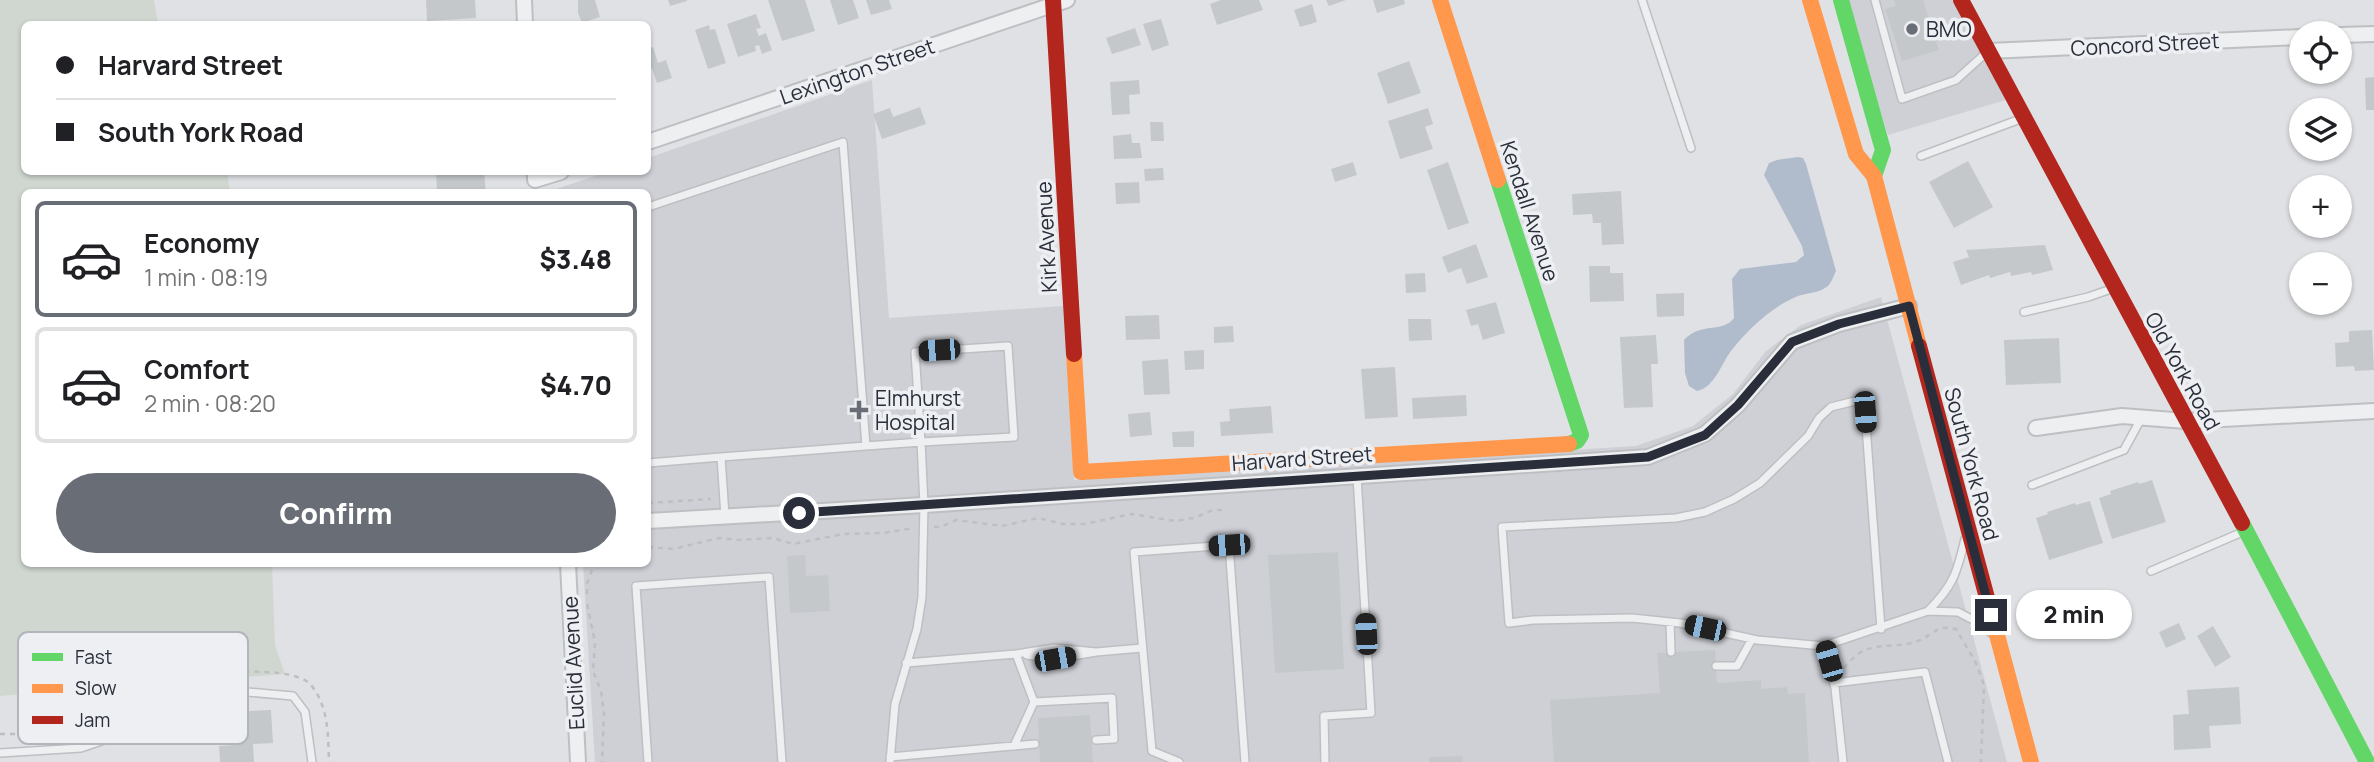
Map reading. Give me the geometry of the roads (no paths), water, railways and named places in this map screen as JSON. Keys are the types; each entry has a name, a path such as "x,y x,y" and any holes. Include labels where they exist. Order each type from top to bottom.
{"street":[{"path":"524,0 526,21"},
{"name":"Kendall Avenue","path":"1440,0 1581,435"},
{"name":"South York Road","path":"1810,0 1856,155 1874,176 2031,762"},
{"name":"South York Road","path":"1842,0 1883,150 1874,176"},
{"name":"Old York Road","path":"1961,0 2367,762"},
{"name":"Lexington Street","path":"651,141 1058,2"},
{"name":"Kirk Avenue","path":"1058,2 1081,472"},
{"path":"2352,34 2374,33"},
{"name":"Concord Street","path":"1988,51 2289,38"},
{"name":"Harvard Street","path":"651,521 1648,457 1705,435 1738,405 1792,342 1839,324 1909,306"},
{"path":"2036,428 2122,416 2186,422 2374,411"},
{"name":"Harvard Street","path":"1081,472 1568,444 1577,441 1581,435"},
{"name":"Euclid Avenue","path":"568,567 578,762"}],"lane":[{"path":"1642,0 1691,148"},
{"path":"1875,0 1902,99 1956,80 1988,51"},
{"path":"1921,156 2024,118"},
{"path":"651,206 843,142 866,446"},
{"path":"2024,312 2077,300 2114,287"},
{"path":"651,463 921,442 1014,437 1009,346 915,352 921,442 924,505 922,597 895,704 890,759 1035,744"},
{"path":"1881,629 1865,412 1864,403 1860,400 1831,407 1819,418 1808,436 1760,483 1705,512 1676,518 1502,527 1509,623 1597,617 1632,618 1670,622 1752,639 1824,646 1881,629 1928,611 1965,614 1997,639"},
{"path":"2032,485 2124,450 2142,417"},
{"path":"721,457 724,517"},
{"path":"1325,762 1324,716 1371,713 1357,475"},
{"path":"1928,611 1945,594 1955,576 1967,529"},
{"path":"2151,571 2246,531"},
{"path":"1179,762 1152,751 1134,552 1229,545 1245,762"},
{"path":"648,762 636,586 769,577 782,762"},
{"path":"1670,622 1671,652"},
{"path":"1716,667 1737,666 1752,639"},
{"path":"1824,646 1834,683 1843,762"},
{"path":"906,663 1016,654 1054,648 1096,652 1142,648"},
{"path":"1014,746 1034,702 1016,654"},
{"path":"1834,683 1925,672 1948,762"},
{"path":"248,692 293,696 305,712 312,762"},
{"path":"1034,702 1112,698 1114,739 1096,740"},
{"path":"0,753 81,748 93,744"}],"water":[{"path":"1803,158 1806,164 1836,271 1825,288 1789,300 1762,319 1731,351 1713,380 1697,391 1689,386 1685,373 1684,340 1698,331 1724,326 1734,318 1732,279 1740,269 1796,262 1804,255 1802,246 1764,175 1769,163"}],"place":[{"name":"BMO","path":"1912,29"},
{"name":"Elmhurst Hospital","path":"859,410"}]}
